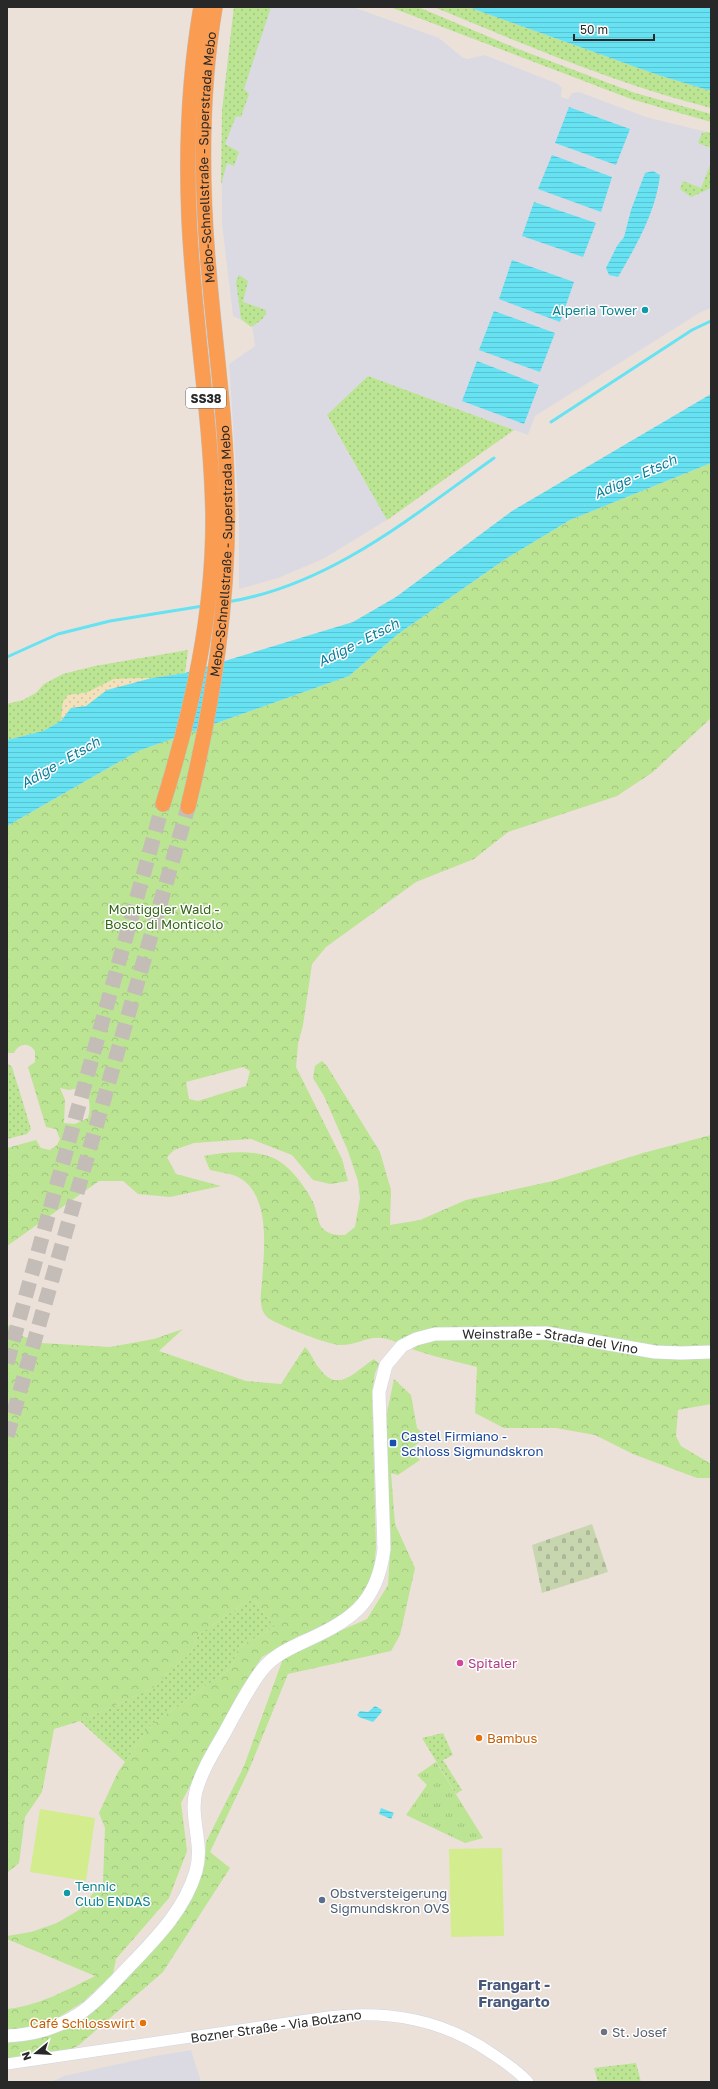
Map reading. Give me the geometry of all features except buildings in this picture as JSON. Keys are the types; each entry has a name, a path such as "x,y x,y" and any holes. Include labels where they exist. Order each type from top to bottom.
{"highway":[{"name":"Mebo-Schnellstraße - Superstrada Mebo","path":"163,804 185,729 204,635 211,560 213,516 210,448 189,218 188,176 190,87 201,7"},
{"name":"Mebo-Schnellstraße - Superstrada Mebo","path":"188,807 196,774 221,629 228,533 224,422 204,206 205,102 215,7"}],"main road":[{"name":"Weinstraße - Strada del Vino","path":"7,2036 40,2031 75,2017 90,2007 163,1931 184,1898 196,1872 199,1859 194,1801 200,1778 254,1681 273,1657 339,1625 351,1617 374,1587 381,1568 384,1549 379,1392 382,1375 394,1355 402,1346 416,1339 435,1334 546,1333 655,1352 711,1352"}],"street":[{"name":"Bozner Straße - Via Bolzano","path":"7,2064 328,2016 374,2014 407,2018 438,2025 452,2031 479,2044 521,2074 528,2082"}],"shaded area":[{"path":"234,7 353,7 439,38 462,57 468,59 485,55 558,84 562,88 561,97 568,99 572,93 579,92 646,117 711,133 711,308 701,312 535,416 528,435 368,376 327,416 387,520 323,559 278,578 239,589 239,515 229,364 255,346 252,325 233,316 222,224 222,111"},
{"path":"191,2050 201,2082 51,2082 64,2076 155,2056"}],"green space":[{"path":"234,7 271,7 244,89 249,94 241,117 236,116 225,144 239,152 234,166 227,163 221,185 222,111"},
{"path":"390,7 418,7 518,49 635,93 711,114 711,122 631,99"},
{"path":"434,7 468,7 658,75 711,91 711,108 606,76"},
{"path":"702,133 711,133 711,148 698,143"},
{"path":"711,163 711,188 691,197 680,189 683,181 701,188"},
{"path":"239,275 248,281 243,302 266,310 263,318 251,327 241,319 236,282"},
{"path":"368,376 514,430 387,520 327,415"},
{"name":"Montiggler Wald - Bosco di Monticolo","path":"711,463 711,718 653,772 617,796 508,832 474,859 416,882 326,947 312,964 303,1025 298,1044 296,1067 342,1159 348,1181 330,1184 313,1180 292,1155 251,1139 194,1143 174,1150 167,1157 176,1174 221,1186 170,1197 138,1194 123,1181 99,1181 7,1246 7,1148 36,1140 41,1148 50,1150 57,1145 60,1139 56,1129 46,1127 28,1067 35,1062 35,1051 30,1046 24,1045 19,1047 14,1053 7,1053 7,826 138,751 349,676 398,634 507,558 570,520","holes":["243,1067 250,1071 246,1086 198,1101 189,1099 186,1082","84,1087 88,1095 89,1102 88,1118 75,1124 64,1123 65,1100 60,1088 69,1090"]},
{"path":"188,650 185,673 152,678 114,679 86,693 68,695 63,702 61,721 43,731 7,740 7,704 23,700 36,693 44,684 63,674 95,666"},
{"path":"322,1061 327,1066 380,1152 391,1190 390,1225 420,1220 466,1200 553,1181 643,1153 711,1135 711,1404 678,1410 676,1436 681,1446 711,1464 711,1478 697,1478 633,1454 595,1435 556,1428 504,1428 475,1413 477,1367 417,1351 391,1340 381,1338 369,1339 347,1345 326,1342 303,1334 267,1317 261,1305 264,1239 261,1208 256,1195 248,1184 236,1176 210,1170 204,1156 220,1153 244,1152 260,1154 275,1159 288,1168 305,1188 314,1205 322,1228 333,1234 345,1235 355,1227 360,1198 358,1181 348,1151 324,1096 313,1078 315,1066"},
{"path":"7,1063 12,1067 31,1129 27,1134 7,1139"},
{"path":"7,1324 17,1334 41,1343 110,1347 154,1339 183,1329 159,1351 246,1381 281,1384 305,1347 319,1368 326,1376 333,1380 346,1378 374,1359 379,1364 375,1373 372,1393 376,1548 374,1566 369,1582 358,1601 327,1627 299,1636 262,1657 239,1692 181,1803 187,1851 169,1898 116,1959 113,1974 83,2002 59,2017 34,2029 7,2030 7,2009 30,2005 41,2001 95,1976 7,1939 7,1936 31,1932 57,1923 79,1910 103,1882 105,1828 99,1813 118,1772 150,1726 231,1668 239,1647 275,1627 252,1598 198,1635 191,1652 151,1689 80,1721 54,1729 42,1792 25,1817 19,1863 7,1873"},
{"path":"394,1379 411,1395 417,1428 427,1437 410,1449 420,1460 398,1475 391,1473 395,1524 415,1568 400,1635 391,1651 288,1674 248,1772 210,1852 230,1868 163,1972 79,2045 62,2054 7,2060 7,2041 32,2038 67,2029 113,1993 175,1924 205,1861 206,1842 244,1766 284,1656 367,1619 388,1585 391,1538 386,1447 387,1413"},
{"path":"592,1524 608,1572 542,1593 532,1545"},
{"path":"252,1598 275,1627 239,1647 231,1668 150,1726 125,1762 80,1721 151,1689 191,1652 198,1635"},
{"path":"443,1733 453,1755 443,1760 462,1790 456,1794 422,1738"},
{"path":"436,1762 483,1838 465,1843 406,1815 427,1785 417,1775"},
{"path":"40,1809 95,1818 86,1881 30,1872"},
{"path":"502,1848 504,1936 451,1937 449,1849"},
{"path":"636,2063 641,2082 598,2082 594,2068"}],"sand":[{"path":"152,678 107,690 86,706 71,708 61,721 63,702 68,695 86,693 114,679"}],"water":[{"path":"468,7 711,7 711,91 658,75"},
{"path":"569,107 630,129 616,165 555,143"},
{"path":"552,155 612,177 601,212 538,189"},
{"path":"653,171 660,175 658,189 650,215 632,253 618,277 609,275 606,268 617,246 624,237 631,210 645,173"},
{"path":"534,202 596,223 583,257 522,236"},
{"path":"512,260 574,282 560,322 499,299"},
{"path":"494,311 555,333 540,372 479,350"},
{"path":"477,361 539,385 524,424 462,401"},
{"name":"Adige - Etsch","path":"711,394 711,463 570,520 507,558 398,634 349,676 138,751 7,826 7,740 43,731 61,721 71,708 86,706 107,690 152,678 185,673 353,622 396,597 512,511"},
{"path":"375,1706 382,1710 373,1722 357,1715 360,1711 368,1712"},
{"path":"381,1808 394,1813 391,1819 379,1814"}],"waterway":[{"path":"551,422 692,330 711,321"},
{"path":"227,602 264,594 300,581 334,565 368,546 400,525 494,458"},
{"path":"7,657 58,634 110,621 203,606"}],"tunnel":[{"path":"7,1363 163,804"},
{"path":"7,1436 188,807"}],"place":[{"name":"Alperia Tower","path":"645,310"},
{"name":"Castel Firmiano - Schloss Sigmundskron","path":"393,1443"},
{"name":"Spitaler","path":"460,1663"},
{"name":"Bambus","path":"479,1738"},
{"name":"Tennic Club ENDAS","path":"67,1893"},
{"name":"Obstversteigerung Sigmundskron OVS","path":"322,1900"},
{"name":"Café Schlosswirt","path":"143,2023"},
{"name":"St. Josef","path":"604,2032"}],"district":[{"name":"Frangart - Frangarto","path":"514,1992"}]}
